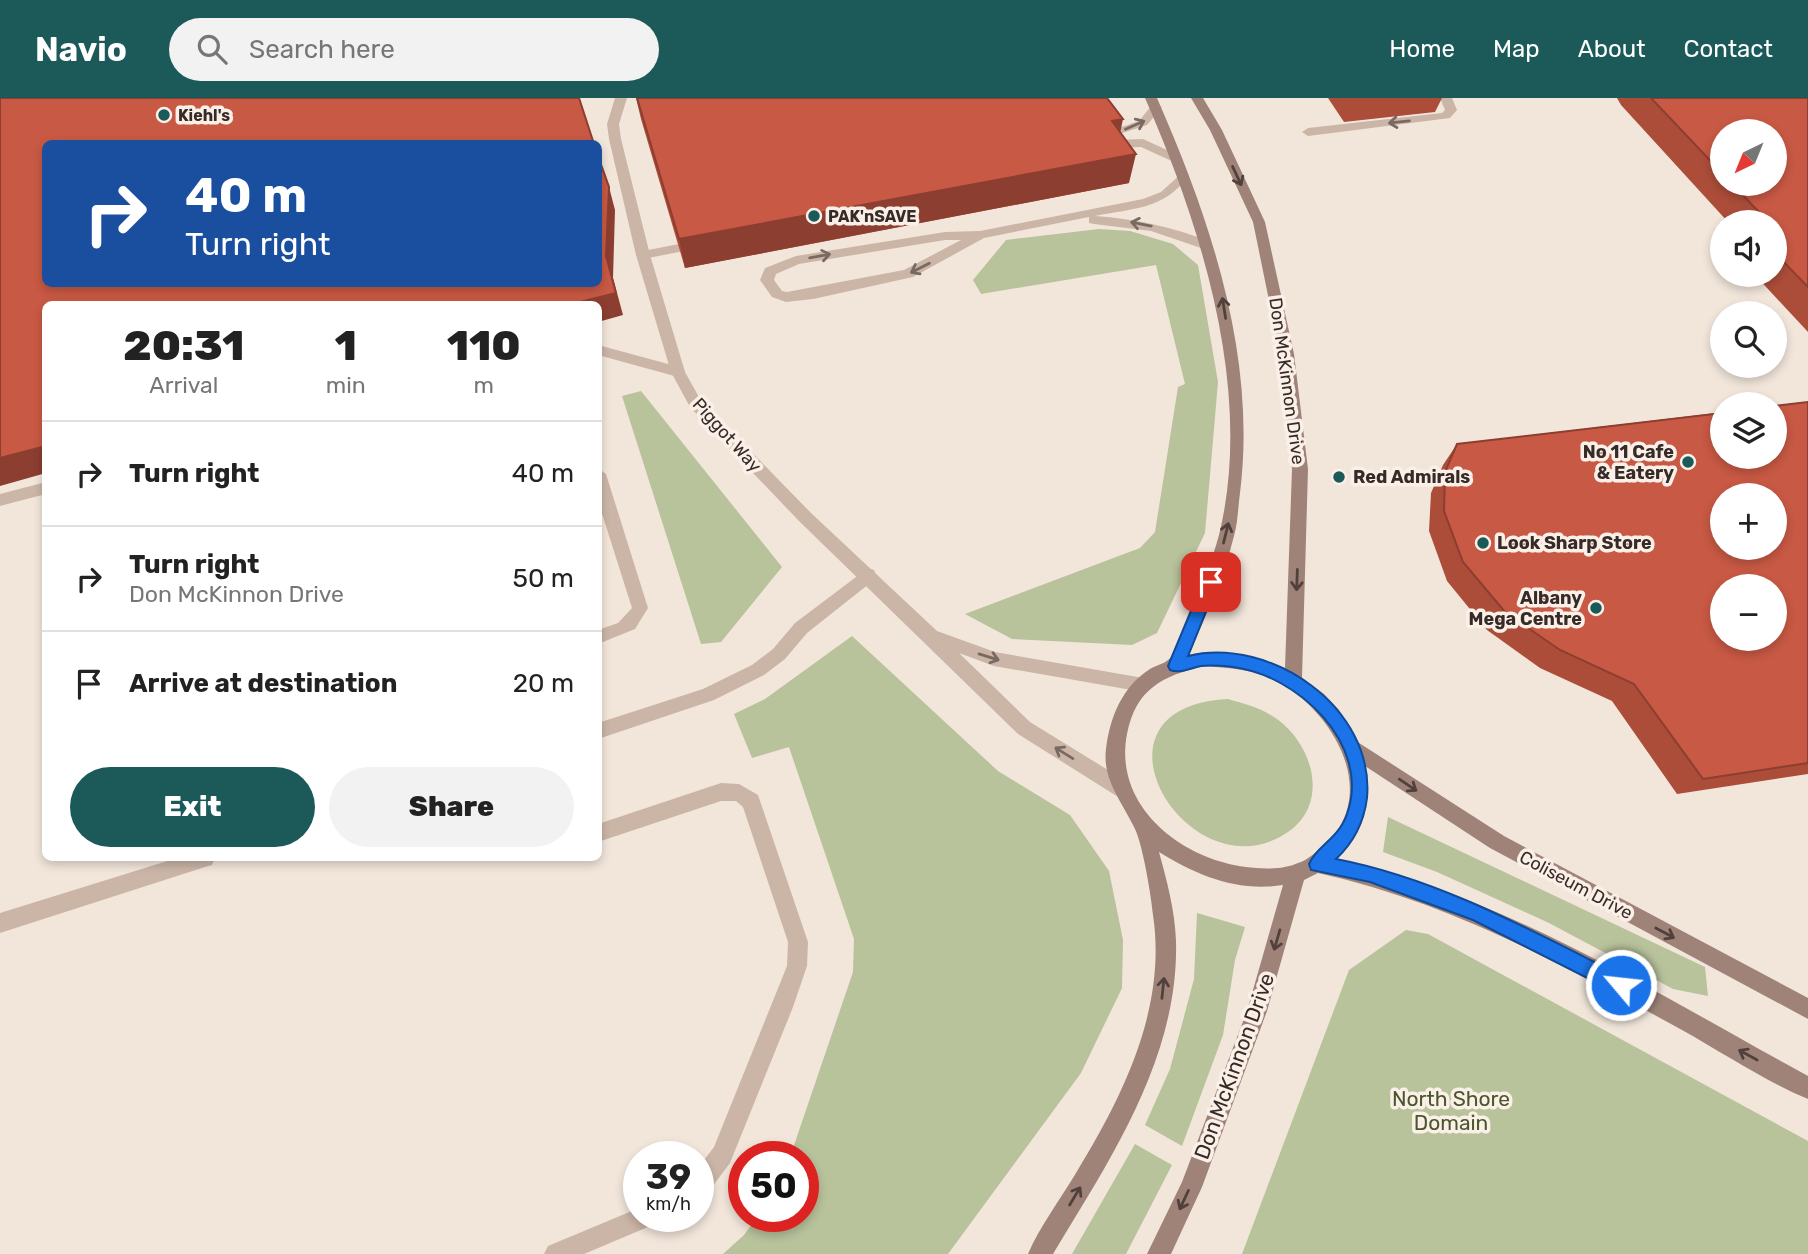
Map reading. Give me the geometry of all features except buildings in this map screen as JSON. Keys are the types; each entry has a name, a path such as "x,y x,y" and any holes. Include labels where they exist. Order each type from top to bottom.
{"main road":[{"name":"Don McKinnon Drive","path":"1197,98 1216,130 1259,222 1287,354 1300,469 1293,681"},
{"path":"1153,103 1176,159 1223,298 1233,368 1238,450 1227,534 1211,582 1176,666"},
{"path":"1204,659 1234,660 1264,667 1293,681 1317,699 1337,722 1351,747 1360,780 1357,813 1343,841 1318,864 1296,874 1257,880 1215,873 1176,855 1144,827 1122,789 1114,760 1116,731 1126,705 1143,684 1176,666 1204,659"},
{"name":"Coliseum Drive","path":"1351,747 1497,842 1808,1009"},
{"path":"1040,1254 1117,1125 1155,1035 1163,992 1166,941 1144,827"},
{"path":"1318,864 1370,874 1499,922 1645,998 1808,1088"},
{"name":"Don McKinnon Drive","path":"1159,1254 1191,1186 1257,1011 1296,874"}],"street":[{"name":"Piggot Way","path":"621,98 613,124 615,139 643,255 678,372 695,403 725,438 1024,728 1122,789"},
{"path":"1307,132 1446,116 1451,110 1446,98"},
{"path":"1153,103 1143,123 1111,139 1143,144 1176,159"},
{"path":"980,236 908,274 813,294 777,294 766,280 770,271 796,260 945,236 980,236 1150,201 1164,195 1182,177"},
{"path":"1054,220 1136,222 1206,245"},
{"path":"643,255 679,248"},
{"path":"602,351 678,372"},
{"path":"602,487 640,608 636,618 627,627 602,636"},
{"path":"0,500 42,489"},
{"path":"602,730 708,695 758,670 779,654 801,628 868,575"},
{"name":"Piggot Way","path":"926,631 994,659 1143,684"},
{"path":"602,832 721,792 739,793 751,801 798,942 797,966 783,1007 722,1155 714,1166"},
{"path":"0,923 196,861"},
{"path":"556,1254 623,1226"}],"green space":[{"path":"1099,229 1130,231 1173,244 1198,265 1218,382 1205,533 1157,633 1132,645 1012,639 965,614 1140,548 1155,532 1178,387 1185,384 1156,265 981,294 973,280 1006,240"},
{"path":"641,391 782,567 721,642 701,644 622,396"},
{"path":"852,636 998,771 1070,815 1109,871 1123,940 1122,988 1081,1073 948,1254 723,1254 746,1232 819,1232 819,1141 795,1141 853,972 854,939 789,747 752,758 734,714 765,699"},
{"path":"1228,699 1265,712 1290,730 1300,744 1312,774 1309,806 1301,820 1288,832 1251,846 1215,841 1185,821 1163,794 1153,762 1158,733 1182,710"},
{"path":"1388,817 1705,967 1708,996 1673,989 1549,923 1437,872 1383,852"},
{"path":"1197,913 1245,927 1235,960 1223,1035 1182,1146 1145,1125 1170,1069 1194,979"},
{"name":"North Shore Domain","path":"1406,930 1428,934 1808,1141 1808,1254 1242,1254 1349,970"},
{"path":"1135,1144 1172,1165 1126,1254 1072,1254"}],"place":[{"name":"Kiehl's","path":"164,115"},
{"name":"PAK'nSAVE","path":"814,216"},
{"name":"No 11 Cafe & Eatery","path":"1688,462"},
{"name":"Red Admirals","path":"1339,477"},
{"name":"Look Sharp Store","path":"1483,543"},
{"name":"Albany Mega Centre","path":"1596,608"}],"route":[{"path":"1211,582 1176,666 1204,659 1234,660 1264,667 1293,681 1317,699 1337,722 1351,747 1360,780 1357,813 1343,841 1318,864 1370,874 1432,895 1499,922 1621,985"}]}
